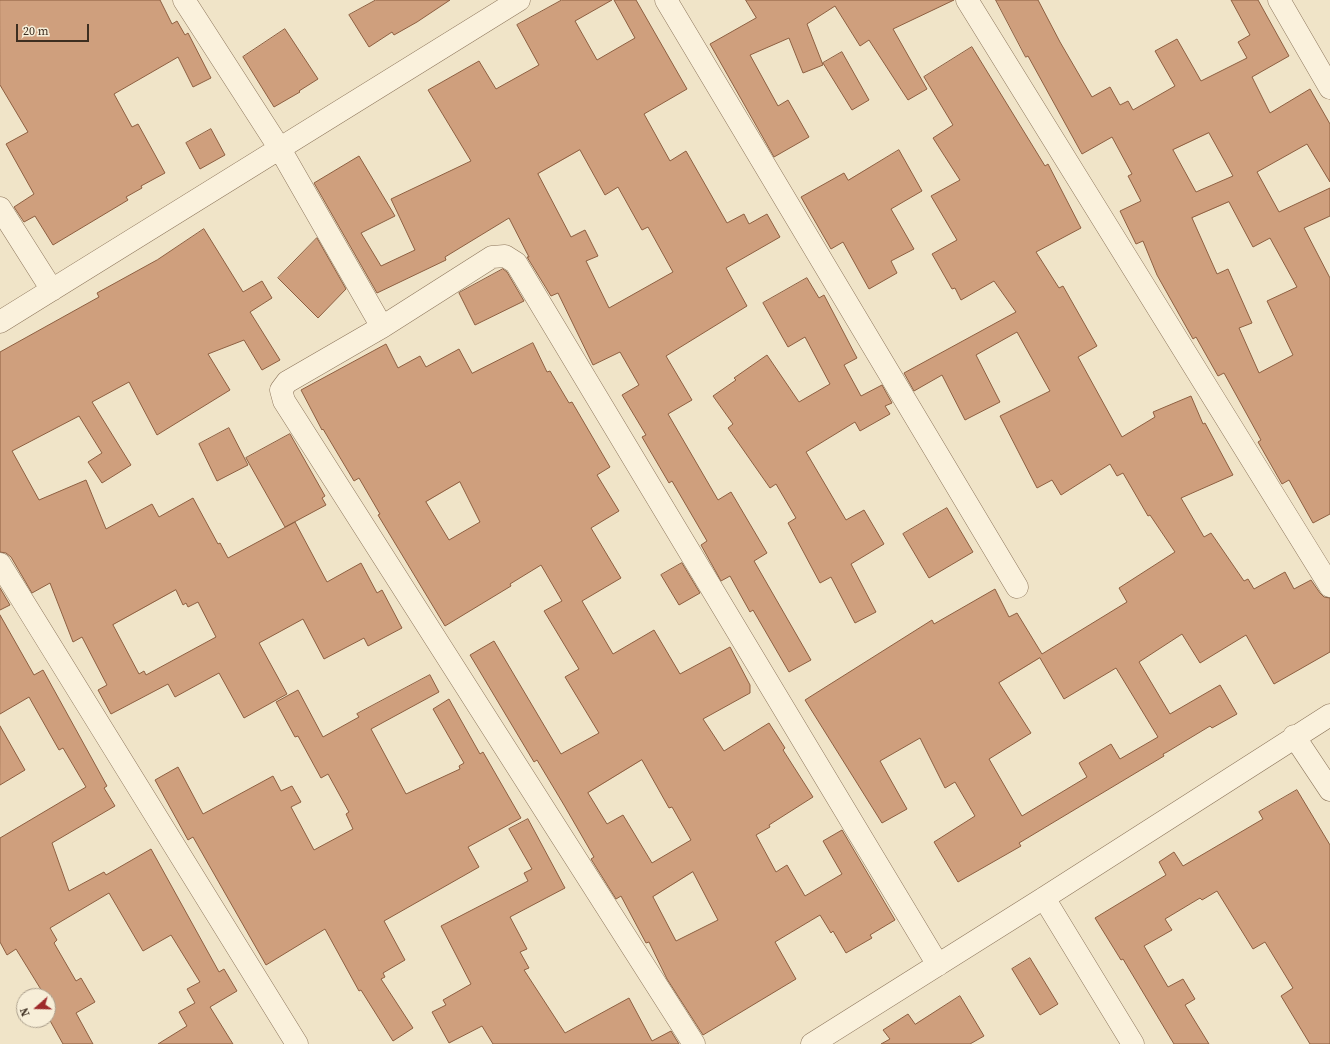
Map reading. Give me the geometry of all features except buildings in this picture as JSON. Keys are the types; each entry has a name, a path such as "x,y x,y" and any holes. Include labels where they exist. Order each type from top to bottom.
{"street":[{"path":"184,0 280,148 382,327"},
{"path":"0,322 519,0"},
{"path":"666,0 1018,586"},
{"path":"967,0 1330,586"},
{"path":"1279,0 1330,88"},
{"path":"0,208 52,290"},
{"path":"694,1044 284,401 281,390 287,382 382,327 492,257 505,256 516,263 938,965"},
{"path":"0,564 297,1044"},
{"path":"812,1044 1044,898 1294,736 1330,715"},
{"path":"1294,736 1330,790"},
{"path":"1044,898 1133,1044"}]}
